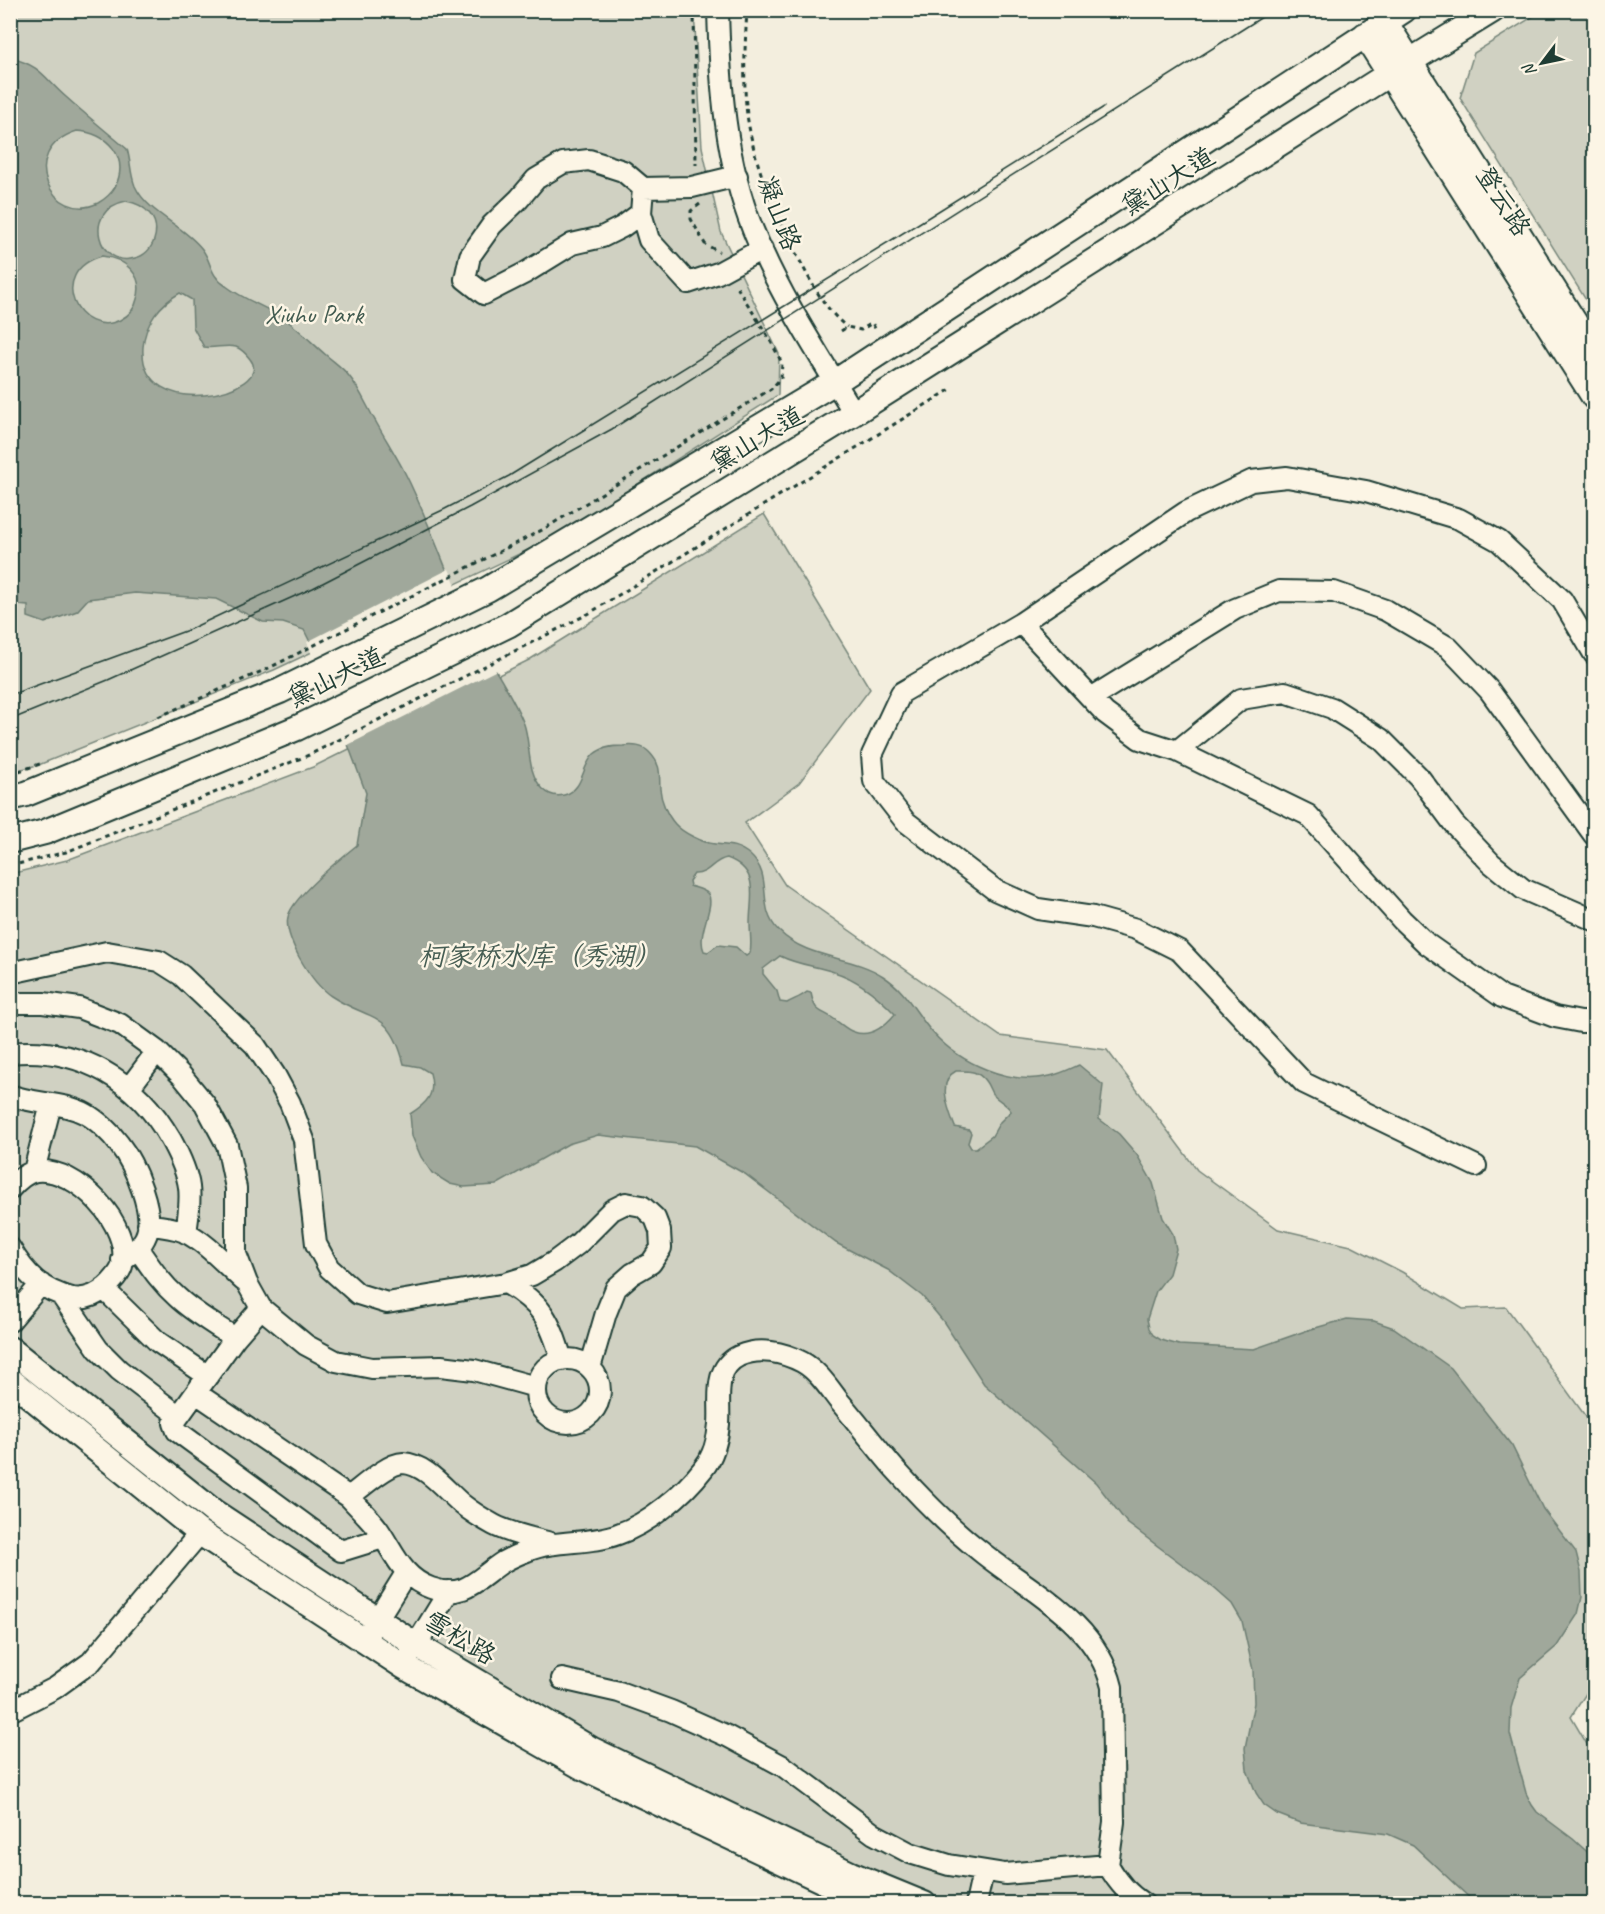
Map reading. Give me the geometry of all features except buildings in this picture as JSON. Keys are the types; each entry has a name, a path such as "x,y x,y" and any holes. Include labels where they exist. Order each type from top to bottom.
{"main road":[{"name":"黛山大道","path":"10,841 45,832 297,728 507,625 854,413 1493,10"},
{"name":"黛山大道","path":"10,798 26,794 279,691 488,589 835,382 1385,23"},
{"name":"登云路","path":"1385,23 1594,353"},
{"name":"登云路","path":"1385,23 1389,74 1594,397"},
{"name":"雪松路","path":"10,1349 214,1512 416,1645 591,1749 851,1874 924,1904"},
{"name":"雪松路","path":"10,1380 200,1533 403,1666 582,1767 872,1904"}],"street":[{"name":"凝山路","path":"718,10 721,92 727,134 736,176 753,229 779,285 854,413"},
{"path":"641,213 622,227 602,237 572,244 525,273 484,294 465,279 470,256 492,225 536,179 563,163 589,160 623,171 643,188 692,187 736,176"},
{"path":"643,188 641,213 649,240 688,283 718,273 762,249"},
{"path":"1476,1166 1304,1083 1180,951 1136,929 1093,917 1038,909 995,890 905,821 874,781 872,755 901,693 1021,623 1186,512 1251,481 1287,477 1366,491 1460,519 1499,541 1562,600 1594,654"},
{"path":"1091,698 1234,609 1279,591 1334,592 1385,610 1448,647 1489,690 1594,835"},
{"path":"1021,623 1106,713 1140,739 1177,751 1308,815 1426,944 1502,997 1555,1017 1594,1022"},
{"path":"1177,751 1241,699 1285,692 1332,708 1381,740 1419,777 1454,824 1491,863 1522,889 1594,920"},
{"path":"10,973 107,952 159,961 181,975 255,1045 290,1103 304,1140 316,1244 329,1268 358,1294 387,1303 506,1283 532,1275 578,1244 612,1210 626,1203 642,1206 655,1218 660,1231 661,1248 651,1263 632,1274 616,1288 590,1368"},
{"path":"10,1003 43,1003 79,1008 120,1024 157,1051 182,1076 205,1104 227,1144 236,1188 236,1254 247,1283 261,1308 306,1345 336,1361 372,1368 441,1366 474,1370 536,1388"},
{"path":"10,1053 32,1051 64,1056 100,1069 130,1087 159,1120 178,1152 189,1185 186,1233"},
{"path":"130,1087 157,1051"},
{"path":"12,1099 69,1106 88,1115 119,1144 134,1170 145,1198 148,1225 147,1237 130,1255 110,1284 97,1295 80,1299 61,1295 41,1284 13,1259"},
{"path":"34,1171 51,1104"},
{"path":"10,1189 19,1179 34,1171 49,1171 67,1176 85,1188 102,1207 116,1228 123,1249 158,1277 176,1297 236,1338"},
{"path":"148,1225 167,1227 186,1233 205,1246 247,1283"},
{"path":"506,1283 526,1294 548,1320 562,1360"},
{"path":"10,1321 41,1284"},
{"path":"104,1289 158,1342 208,1376"},
{"path":"61,1295 98,1349 119,1370 179,1416"},
{"path":"261,1308 236,1338 174,1423 177,1431 341,1551 383,1538"},
{"path":"196,1393 349,1497 366,1514 406,1573 430,1588 456,1592 471,1586 504,1562 530,1549 617,1535 654,1515 686,1488 704,1468 716,1444 722,1371 737,1357 757,1350 778,1353 803,1363 824,1382 920,1496 950,1526 1074,1621 1100,1653 1108,1669 1112,1687 1114,1822 1108,1865 1122,1887 1133,1898 1144,1904"},
{"path":"572,1359 590,1368 600,1388 595,1409 578,1422 566,1424 546,1415 540,1407 536,1388 544,1369 562,1360 572,1359"},
{"path":"349,1497 389,1467 401,1463 415,1466 463,1505 494,1525 556,1545"},
{"path":"10,1711 55,1688 91,1662 200,1533"},
{"path":"363,1641 406,1573"},
{"path":"403,1666 449,1591"},
{"path":"562,1679 619,1692 727,1736 783,1766 874,1834 910,1853 949,1865 1005,1874 1108,1865"},
{"path":"976,1904 983,1872"}],"path":[{"path":"694,10 696,165"},
{"path":"747,10 744,62 747,115 760,173 777,218 805,270 835,318 847,327 861,330 872,323 876,330"},
{"path":"701,204 691,211 691,219 705,244 719,252"},
{"path":"153,719 269,668 544,529 771,389 782,378 784,367 734,282"},
{"path":"841,331 847,327"},
{"path":"10,866 66,852 309,755 588,614 951,389"},
{"path":"10,774 45,763"}],"green space":[{"name":"Xiuhu Park","path":"11,11 694,11 702,147 721,232 779,354 778,395 553,538 274,670 41,764 11,772"},
{"path":"1542,11 1594,11 1594,313 1460,98 1474,53"},
{"path":"764,514 870,689 799,783 745,823 785,885 1000,1036 1107,1050 1197,1170 1278,1229 1351,1246 1402,1272 1463,1309 1506,1307 1594,1428 1594,1681 1571,1717 1594,1756 1594,1903 951,1903 856,1865 602,1742 409,1629 216,1502 11,1335 10,874 67,860 313,767 529,660"}],"water":[{"name":"柯家桥水库（秀湖）","path":"11,58 30,65 42,73 127,149 133,181 141,196 202,249 220,282 286,320 347,373 353,381 406,475 472,630 518,710 526,732 531,767 543,789 555,796 570,792 579,783 590,759 604,748 638,746 644,748 658,766 662,798 672,820 683,831 699,840 733,846 750,855 762,873 768,912 772,922 790,940 816,952 871,969 892,982 933,1033 957,1054 971,1062 1003,1075 1019,1078 1054,1075 1079,1065 1103,1085 1099,1119 1119,1134 1137,1155 1153,1183 1163,1218 1173,1234 1176,1249 1169,1274 1156,1291 1147,1319 1153,1335 1179,1345 1254,1349 1347,1319 1374,1321 1394,1328 1451,1368 1512,1446 1543,1509 1576,1552 1581,1572 1582,1597 1578,1614 1557,1646 1520,1678 1511,1708 1510,1734 1526,1793 1532,1805 1537,1812 1594,1858 1594,1903 1475,1903 1413,1845 1388,1834 1300,1823 1277,1814 1264,1805 1256,1793 1247,1770 1245,1748 1254,1703 1253,1670 1242,1621 1232,1604 1127,1523 1096,1483 984,1384 943,1321 922,1296 888,1270 836,1243 745,1174 695,1146 598,1135 568,1144 496,1185 464,1187 450,1184 432,1173 421,1157 412,1136 410,1114 429,1098 432,1087 430,1073 420,1067 404,1064 398,1046 385,1025 331,996 321,988 299,957 289,932 288,917 298,899 318,878 357,845 366,793 304,630 283,623 263,622 216,599 135,593 88,599 77,611 45,623 28,617 28,606 17,605 11,608","holes":["77,131 88,132 106,141 113,148 120,166 119,176 108,196 98,203 82,207 67,204 55,195 47,183 45,168 48,154 58,141","126,201 139,205 150,214 155,225 156,232 151,246 144,254 135,258 122,259 112,255 104,247 100,237 99,226 103,215 112,206","102,256 118,260 131,269 138,282 139,290 135,306 120,320 105,324 92,321 81,313 74,302 72,289 75,276 85,264","180,293 192,300 193,327 204,347 232,346 246,354 253,371 244,382 227,391 205,395 182,394 161,387 147,372 143,347 150,322 166,303","727,858 738,863 749,877 752,894 751,946 750,953 746,956 736,947 718,945 708,952 704,951 702,936 710,899 704,891 690,886 689,881 694,874 703,872 718,861","780,956 834,972 867,989 895,1014 882,1027 872,1032 854,1032 818,1010 811,993 807,992 787,1003 780,1002 777,991 763,974 763,969","956,1071 976,1073 983,1078 993,1095 1011,1111 1000,1122 992,1136 976,1148 971,1148 968,1143 971,1133 969,1130 955,1127 946,1097 947,1082"]}],"pier":[{"path":"449,569 471,620 499,669 346,746 307,642"}],"tram line":[{"path":"10,720 108,680 313,588 470,507 612,429 1273,10"},
{"path":"10,695 188,630 445,509 509,476 1104,107"}]}
